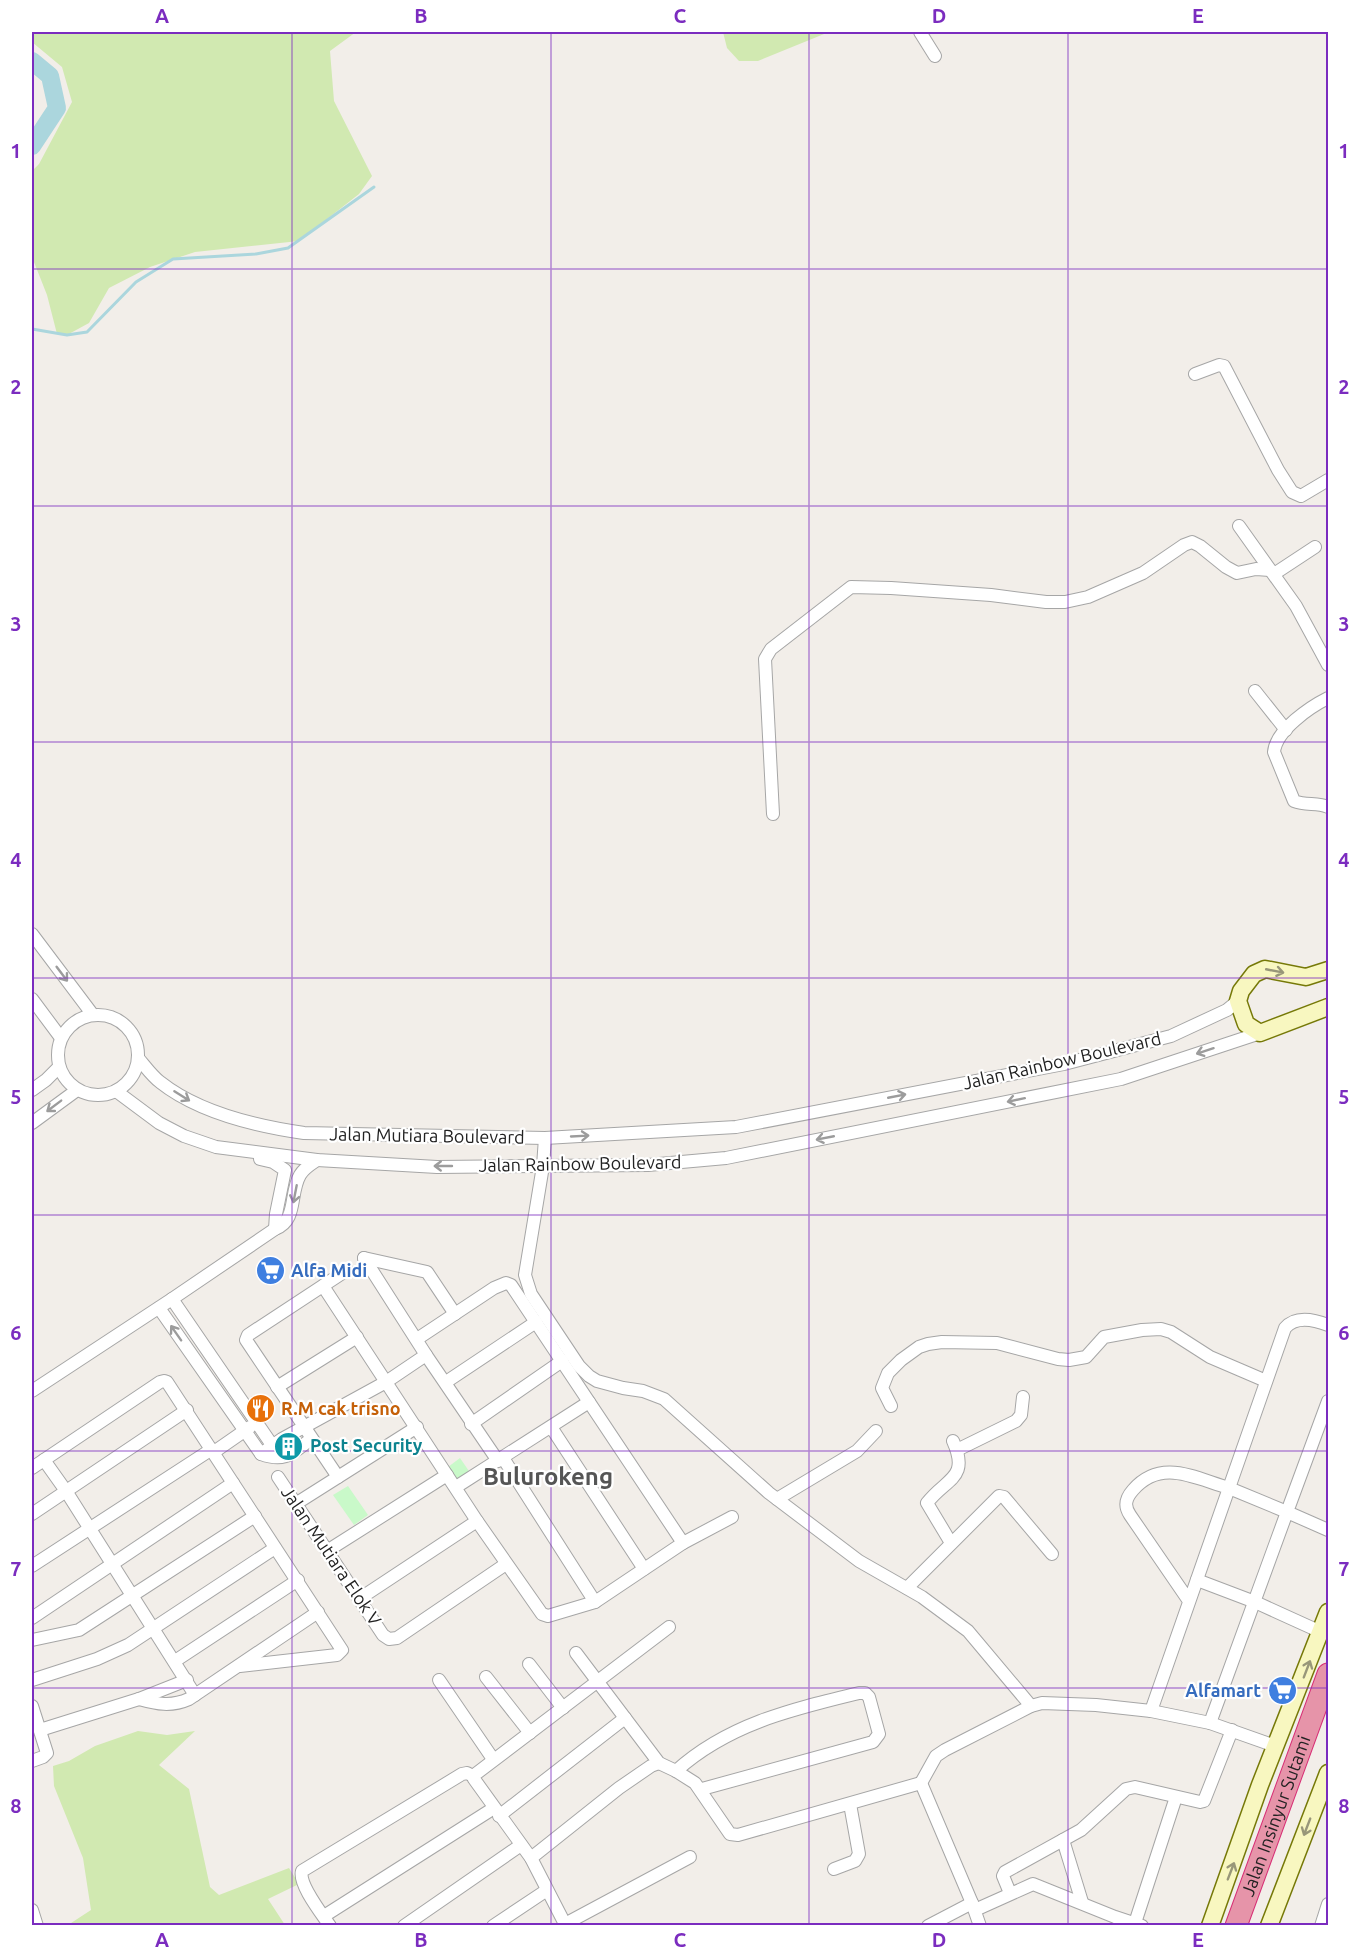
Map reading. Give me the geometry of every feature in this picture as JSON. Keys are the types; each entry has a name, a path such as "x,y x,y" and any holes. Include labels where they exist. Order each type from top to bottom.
{"highway":[{"name":"Jalan Insinyur Sutami","path":"1236,1926 1329,1674"},
{"name":"Jalan Insinyur Sutami","path":"1249,1926 1329,1710"}],"street":[{"path":"920,32 935,56"},
{"path":"1195,375 1219,365 1225,367 1278,470 1292,492 1301,496 1329,480"},
{"path":"1239,526 1296,606 1329,665"},
{"path":"772,814 765,659 771,650 851,587 991,595 1035,602 1065,602 1088,597 1143,573 1192,542 1237,573 1256,569 1272,572 1316,547"},
{"path":"1255,691 1286,730"},
{"path":"1329,698 1307,709 1286,730 1274,748 1293,799 1299,803 1319,803 1329,807"},
{"path":"32,934 93,1015"},
{"path":"1329,970 1306,977 1265,969 1254,974 1241,991 1238,1001 1246,1024 1260,1033 1329,1007"},
{"path":"32,999 61,1038"},
{"name":"Jalan Rainbow Boulevard","path":"736,1127 1064,1064 1171,1036 1227,1010 1238,1001"},
{"path":"93,1015 113,1017 122,1022 135,1038 138,1058 132,1077 116,1091 96,1096 77,1090 69,1084 59,1067 57,1055 61,1038 74,1023 93,1015"},
{"name":"Jalan Rainbow Boulevard","path":"116,1091 159,1124 216,1147 317,1160 438,1167 648,1165 726,1158 1121,1079 1260,1033"},
{"name":"Jalan Mutiara Boulevard","path":"138,1058 159,1081 197,1106 304,1133 545,1138 736,1127"},
{"path":"32,1090 59,1067"},
{"path":"32,1123 77,1090"},
{"path":"545,1138 543,1166 525,1275 531,1294 579,1366 597,1381 643,1391 664,1399 777,1499 859,1561 907,1588 968,1631 1031,1706"},
{"path":"216,1147 232,1155 273,1162 285,1170 275,1229"},
{"name":"Jalan Mutiara Boulevard","path":"32,1391 275,1229 283,1226 290,1217 300,1175 317,1160"},
{"path":"455,1314 427,1272 364,1258 471,1424 500,1460 595,1602"},
{"path":"338,1477 246,1342 248,1335 347,1270"},
{"path":"417,1339 494,1288 506,1283 511,1285 683,1543"},
{"path":"322,1286 506,1564 539,1611 545,1615 595,1602 683,1543 732,1517"},
{"path":"172,1299 272,1445"},
{"path":"159,1308 261,1454 277,1459 285,1458 311,1439"},
{"path":"1151,1712 1282,1334 1289,1323 1298,1320 1317,1321 1329,1325"},
{"path":"446,1382 536,1322"},
{"path":"891,1406 882,1388 888,1374 918,1347 942,1342 1006,1344 1069,1360 1086,1357 1104,1338 1142,1330 1161,1329 1171,1332 1210,1357 1266,1381"},
{"path":"277,1387 357,1337"},
{"path":"192,1355 204,1346"},
{"path":"261,1454 304,1426 386,1382 426,1355"},
{"path":"471,1424 562,1361"},
{"path":"215,1388 227,1379"},
{"path":"32,1468 160,1382 166,1381 342,1647 340,1653 240,1666"},
{"path":"951,1544 927,1503 958,1471 960,1462 955,1446 1016,1421 1021,1414 1023,1397"},
{"path":"1210,1723 1329,1401"},
{"path":"456,1487 567,1417 593,1407"},
{"path":"32,1514 187,1410"},
{"path":"32,1566 89,1527 257,1423"},
{"path":"297,1503 417,1427"},
{"path":"551,1427 644,1569"},
{"path":"777,1499 857,1451 876,1431"},
{"path":"44,1460 175,1660 195,1695"},
{"path":"1189,1601 1126,1506 1126,1500 1134,1488 1146,1479 1161,1472 1179,1474 1229,1488 1329,1530"},
{"path":"327,1551 447,1475"},
{"name":"Jalan Mutiara Elok V","path":"278,1477 383,1635 389,1639 397,1638 506,1564"},
{"path":"32,1617 233,1483"},
{"path":"907,1588 994,1499 1002,1496 1052,1554"},
{"path":"32,1640 80,1630 255,1516"},
{"path":"359,1599 477,1521"},
{"path":"32,1680 112,1653 153,1629 275,1548"},
{"path":"175,1660 298,1580"},
{"path":"1197,1580 1255,1602 1321,1632"},
{"path":"139,1699 154,1703 181,1702 240,1666 318,1612"},
{"path":"1210,1926 1275,1746 1329,1612"},
{"path":"473,1776 669,1627"},
{"path":"576,1653 659,1763 676,1771 702,1790 726,1830 733,1835 921,1783 936,1756 945,1750 1041,1703 1096,1705 1151,1712 1210,1723 1275,1746"},
{"path":"529,1664 563,1708"},
{"path":"486,1677 530,1733"},
{"path":"36,1723 139,1699 187,1680"},
{"path":"439,1680 493,1759"},
{"path":"676,1771 697,1753 760,1720 785,1711 859,1693 865,1693 869,1697 879,1734 873,1742 702,1790"},
{"path":"32,1706 46,1750 46,1755 32,1761"},
{"path":"625,1718 496,1812 327,1921 304,1886 300,1876 302,1870 467,1773 473,1776 496,1812 531,1858 566,1925 690,1857"},
{"path":"1010,1893 1003,1876 1005,1872 1081,1830 1126,1789 1135,1786 1200,1802 1207,1799 1232,1730"},
{"path":"531,1858 619,1788 659,1763"},
{"path":"1269,1926 1324,1798 1329,1773"},
{"path":"921,1783 974,1906 980,1926"},
{"path":"928,1926 1033,1884 1138,1924 1176,1797"},
{"path":"834,1869 855,1861 859,1854 850,1804"},
{"path":"1063,1840 1082,1902"},
{"path":"405,1926 521,1845"},
{"path":"493,1926 507,1922 547,1890"},
{"path":"1320,1926 1328,1909"},
{"path":"32,1910 37,1926"}],"green space":[{"path":"32,32 356,32 330,51 334,101 372,176 359,194 299,241 195,252 150,267 109,288 89,323 67,335 57,334 47,295 32,257 32,171 39,164 72,102 62,67 32,42"},
{"path":"723,32 829,32 758,61 739,61 727,48"},
{"path":"460,1458 471,1474 459,1482 448,1467"},
{"path":"348,1486 368,1515 354,1525 333,1495"},
{"path":"138,1731 167,1735 195,1731 159,1765 189,1789 210,1887 219,1895 289,1868 299,1884 268,1899 285,1925 68,1925 91,1910 83,1858 54,1786 53,1766 69,1761 95,1746"}],"waterway":[{"path":"32,61 50,76 57,108 32,146"},
{"path":"32,329 67,335 87,332 136,282 173,259 256,254 288,248 374,187"}],"place":[{"name":"Alfa Midi","path":"270,1271"},
{"name":"R.M cak trisno","path":"260,1409"},
{"name":"Post Security","path":"289,1446"},
{"name":"Alfamart","path":"1282,1691"}],"district":[{"name":"Bulurokeng","path":"548,1477"}]}
